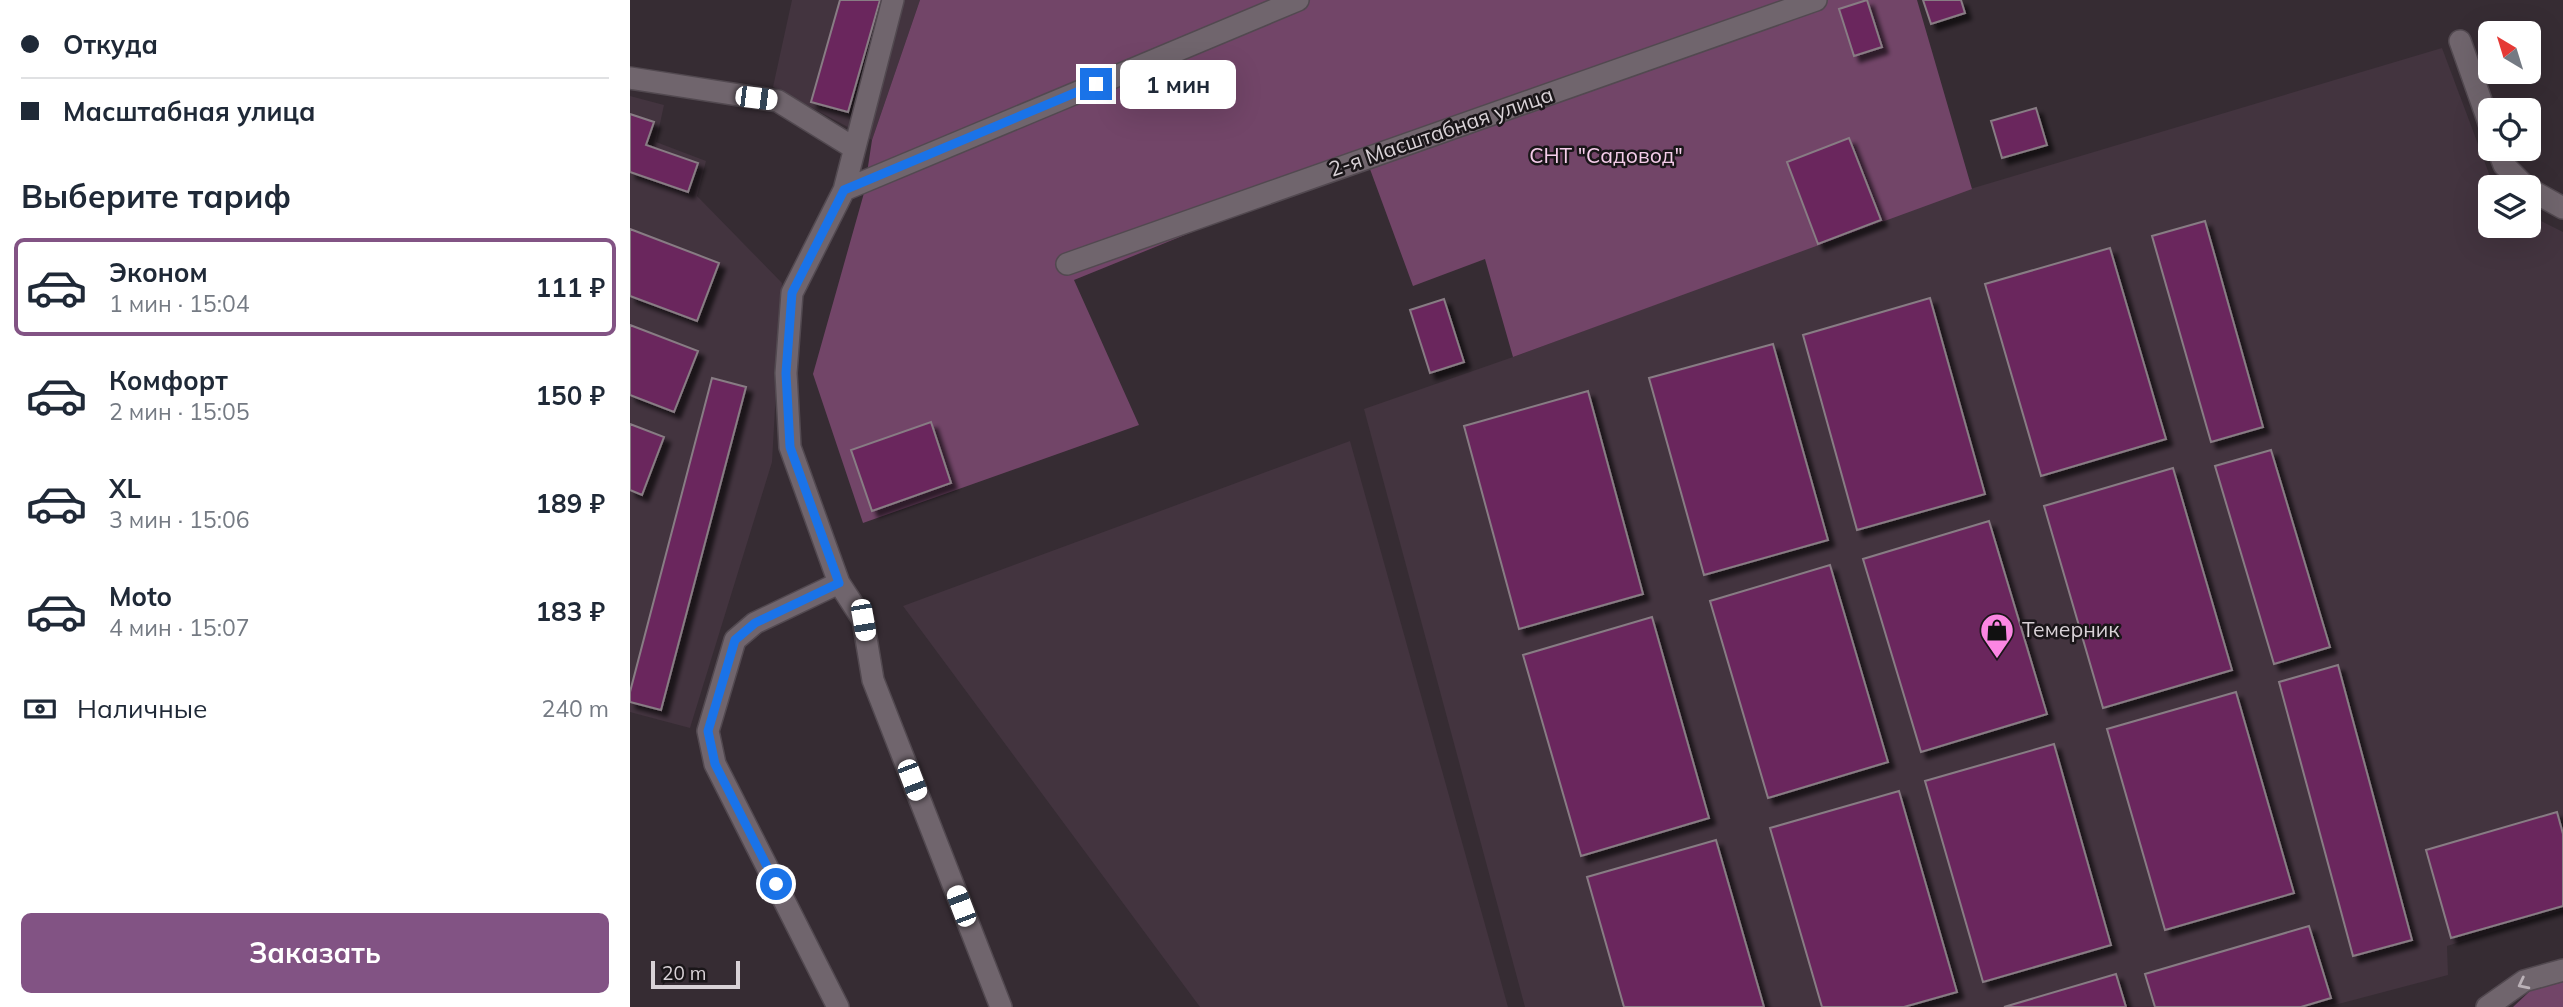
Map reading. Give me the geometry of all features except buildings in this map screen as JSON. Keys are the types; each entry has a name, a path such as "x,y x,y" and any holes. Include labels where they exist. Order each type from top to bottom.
{"street":[{"path":"893,0 844,190 792,293 786,373 790,447 839,583 863,620 873,680 1001,1007"},
{"path":"844,190 1298,0"},
{"name":"2-я Масштабная улица","path":"1067,264 1816,0"},
{"path":"2460,41 2480,98"},
{"path":"630,78 778,101 854,148"},
{"path":"2502,161 2514,175"},
{"path":"2541,196 2563,208"},
{"path":"838,1007 715,764 708,731 735,640 755,623 839,583"},
{"path":"2487,1007 2524,981 2563,970"}],"shaded area":[{"path":"792,0 920,0 872,140 773,87"},
{"name":"Темерник","path":"2442,48 2478,144 2478,161 2484,161 2490,175 2478,175 2478,238 2541,238 2541,221 2563,232 2563,910 2447,946 2448,975 2327,1007 1525,1007 1364,409 1513,357 1950,195"},
{"path":"630,96 664,105 656,142 706,161 697,196 782,283 772,462 690,728 630,712"},
{"path":"1350,441 1508,1007 1200,1007 903,606"}],"green space":[{"name":"СНТ \"Садовод\"","path":"920,0 1917,0 1972,189 1513,357 1485,259 1413,286 1367,161 1074,280 1139,425 863,523 813,374 864,193 872,140"},
{"path":"2563,982 2563,1007 2513,1007 2530,991"}],"place":[{"name":"Темерник","path":"1997,660"}],"route":[{"path":"776,884 715,764 708,731 716,694 735,640 755,623 839,583 790,447 786,373 792,293 844,190 1096,84"}]}
